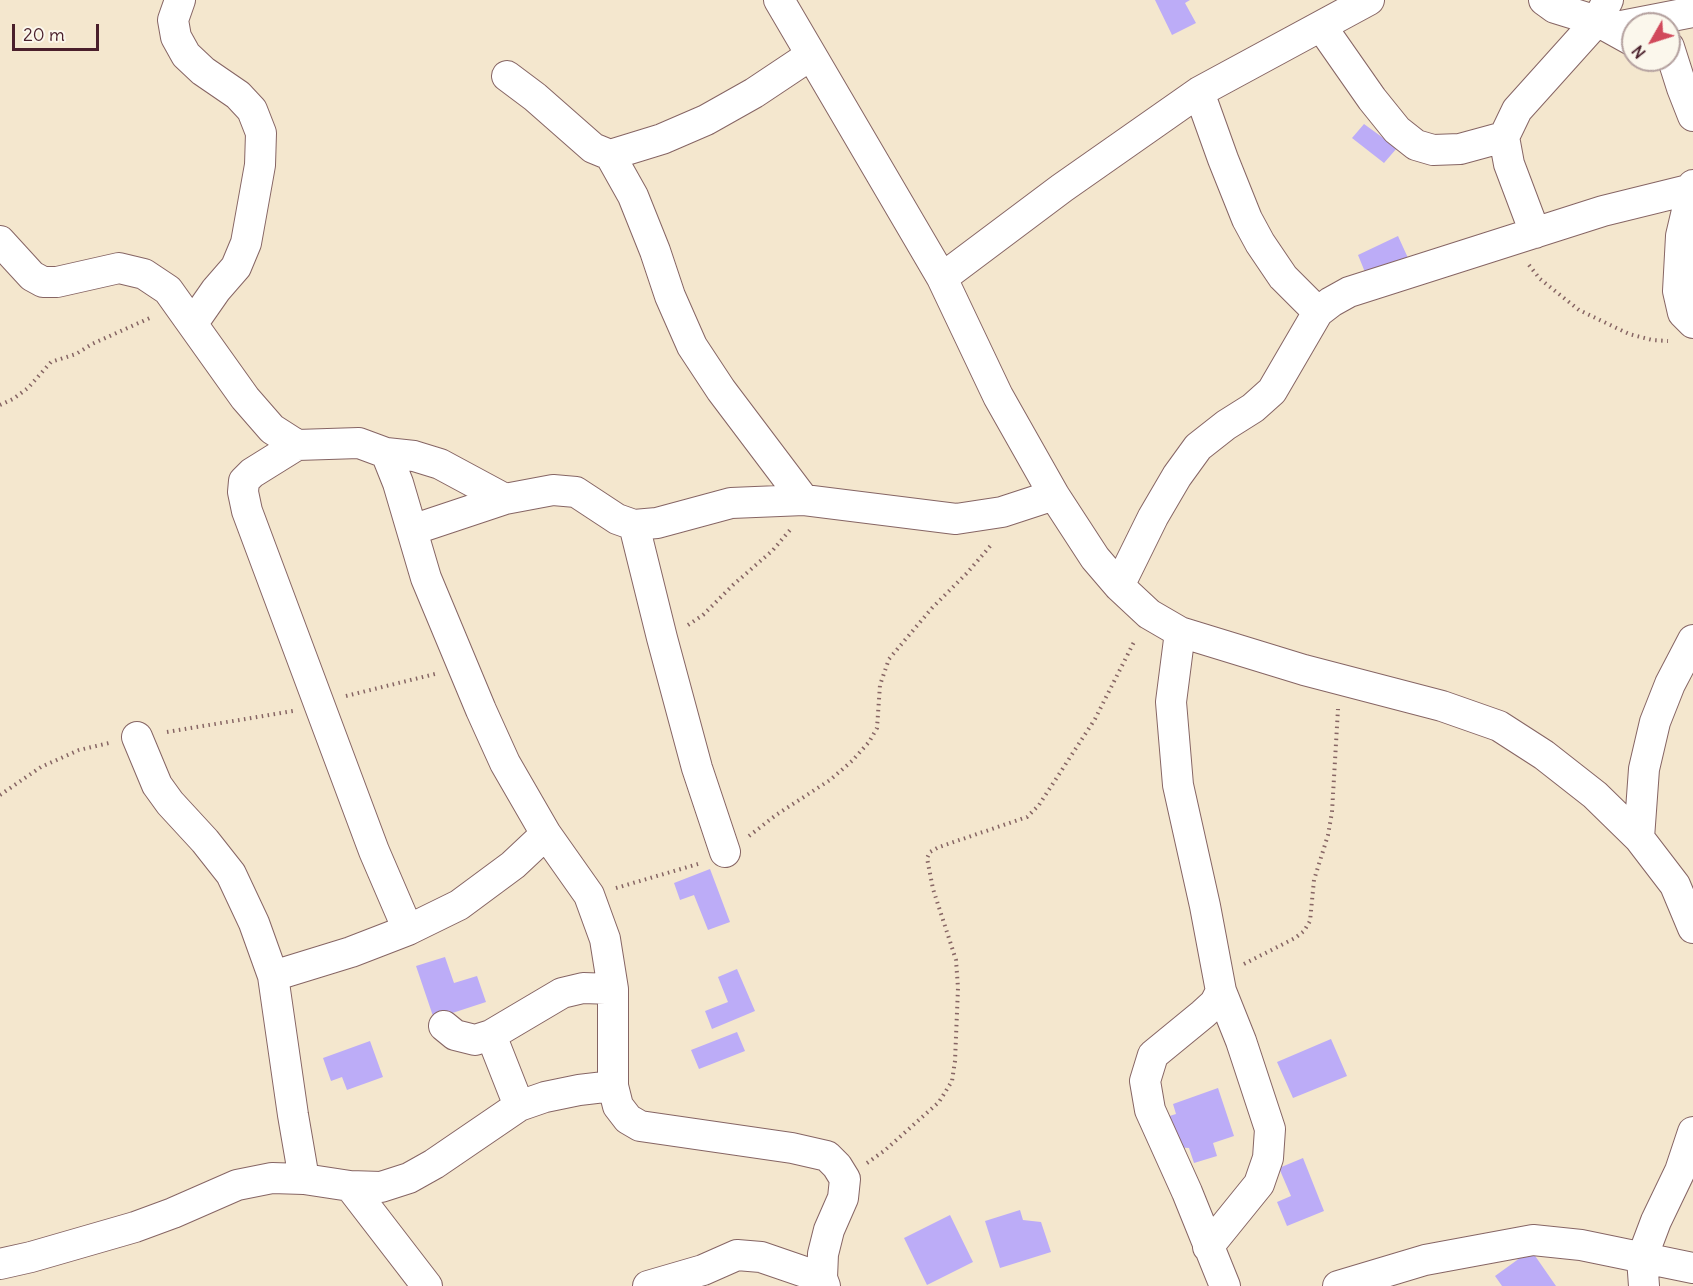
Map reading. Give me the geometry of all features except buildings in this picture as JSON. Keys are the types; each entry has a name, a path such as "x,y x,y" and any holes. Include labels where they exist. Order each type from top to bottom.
{"street":[{"path":"180,0 173,20 176,37 186,55 203,71 238,95 252,110 261,133 260,165 246,243 236,267 216,290 186,313"},
{"path":"779,0 942,278 998,396 1054,495 1095,558 1119,586 1149,614 1180,632 1339,680 1442,706 1499,726 1544,755 1595,795 1640,837 1684,885 1693,928"},
{"path":"942,278 1062,188 1199,92 1369,0"},
{"path":"1544,0 1555,8 1612,22"},
{"path":"1523,237 1504,137 1517,111 1612,22"},
{"path":"1321,26 1372,99 1397,130 1416,145 1433,150 1460,149 1504,137"},
{"path":"610,155 662,139 706,120 754,93 811,55"},
{"path":"1667,72 1682,88"},
{"path":"1677,72 1693,116"},
{"path":"507,76 535,97 593,148 610,155 633,196 670,296 692,346 721,390 804,500"},
{"path":"1199,92 1247,219 1283,277 1318,312"},
{"path":"1119,586 1153,517 1177,476 1198,447 1253,408 1272,391 1318,312 1349,292 1603,211 1692,187 1682,236 1678,291 1685,332"},
{"path":"0,242 32,276 43,282 57,282 119,268 144,274 168,290 245,398 272,429 297,445"},
{"path":"408,930 374,851 247,511 243,492 244,481 252,473 297,445 359,443 386,453 414,456 440,464 506,499"},
{"path":"386,453 398,483 426,578 505,763 546,834 589,895 605,939 613,989 613,1086 618,1106 628,1119 640,1126 814,1152 827,1156 845,1179 843,1198 829,1230 823,1254 824,1282 761,1257 737,1255 703,1270 648,1286"},
{"path":"412,530 506,499 553,490 576,492 617,519 634,525 657,523 731,503 804,500 956,519 1002,512 1054,495"},
{"path":"634,525 697,768 724,852"},
{"path":"1180,632 1171,702 1178,785 1220,984 1270,1129 1268,1158 1259,1184 1208,1247"},
{"path":"1640,837 1644,769 1655,722 1670,684 1693,640"},
{"path":"137,737 158,785 170,804 205,841 231,874 254,923 273,976 304,1179"},
{"path":"273,976 351,952 408,930 459,905 505,871 546,834"},
{"path":"1220,984 1215,1003 1153,1055 1145,1082 1150,1110 1187,1192 1225,1286"},
{"path":"444,1026 455,1035 475,1040 491,1035 562,993 583,988 613,989"},
{"path":"491,1035 519,1106"},
{"path":"0,1264 135,1227 237,1185 272,1178 381,1187 409,1178 434,1164 519,1106 556,1094 613,1086"},
{"path":"1643,1272 1656,1221 1680,1171 1693,1132"},
{"path":"350,1186 427,1286"},
{"path":"1338,1286 1425,1260 1533,1240 1581,1245 1643,1272 1693,1268"}],"path":[{"path":"1523,237 1540,279 1579,310 1629,334 1652,340 1685,332"},
{"path":"0,405 28,388 51,362 76,354 92,344 186,313"},
{"path":"662,638 703,615 733,585 774,550 785,538 804,500"},
{"path":"589,895 695,866 724,852 830,780 852,761 869,742 877,728 880,685 889,659 932,608 968,573 993,543 1002,512"},
{"path":"845,1179 884,1151 939,1102 952,1081 958,988 956,960 933,889 927,858 930,852 1027,817 1039,805 1095,719 1149,614"},
{"path":"320,704 463,667"},
{"path":"1220,984 1295,938 1304,931 1310,921 1314,880 1328,835 1332,812 1339,680"}]}
